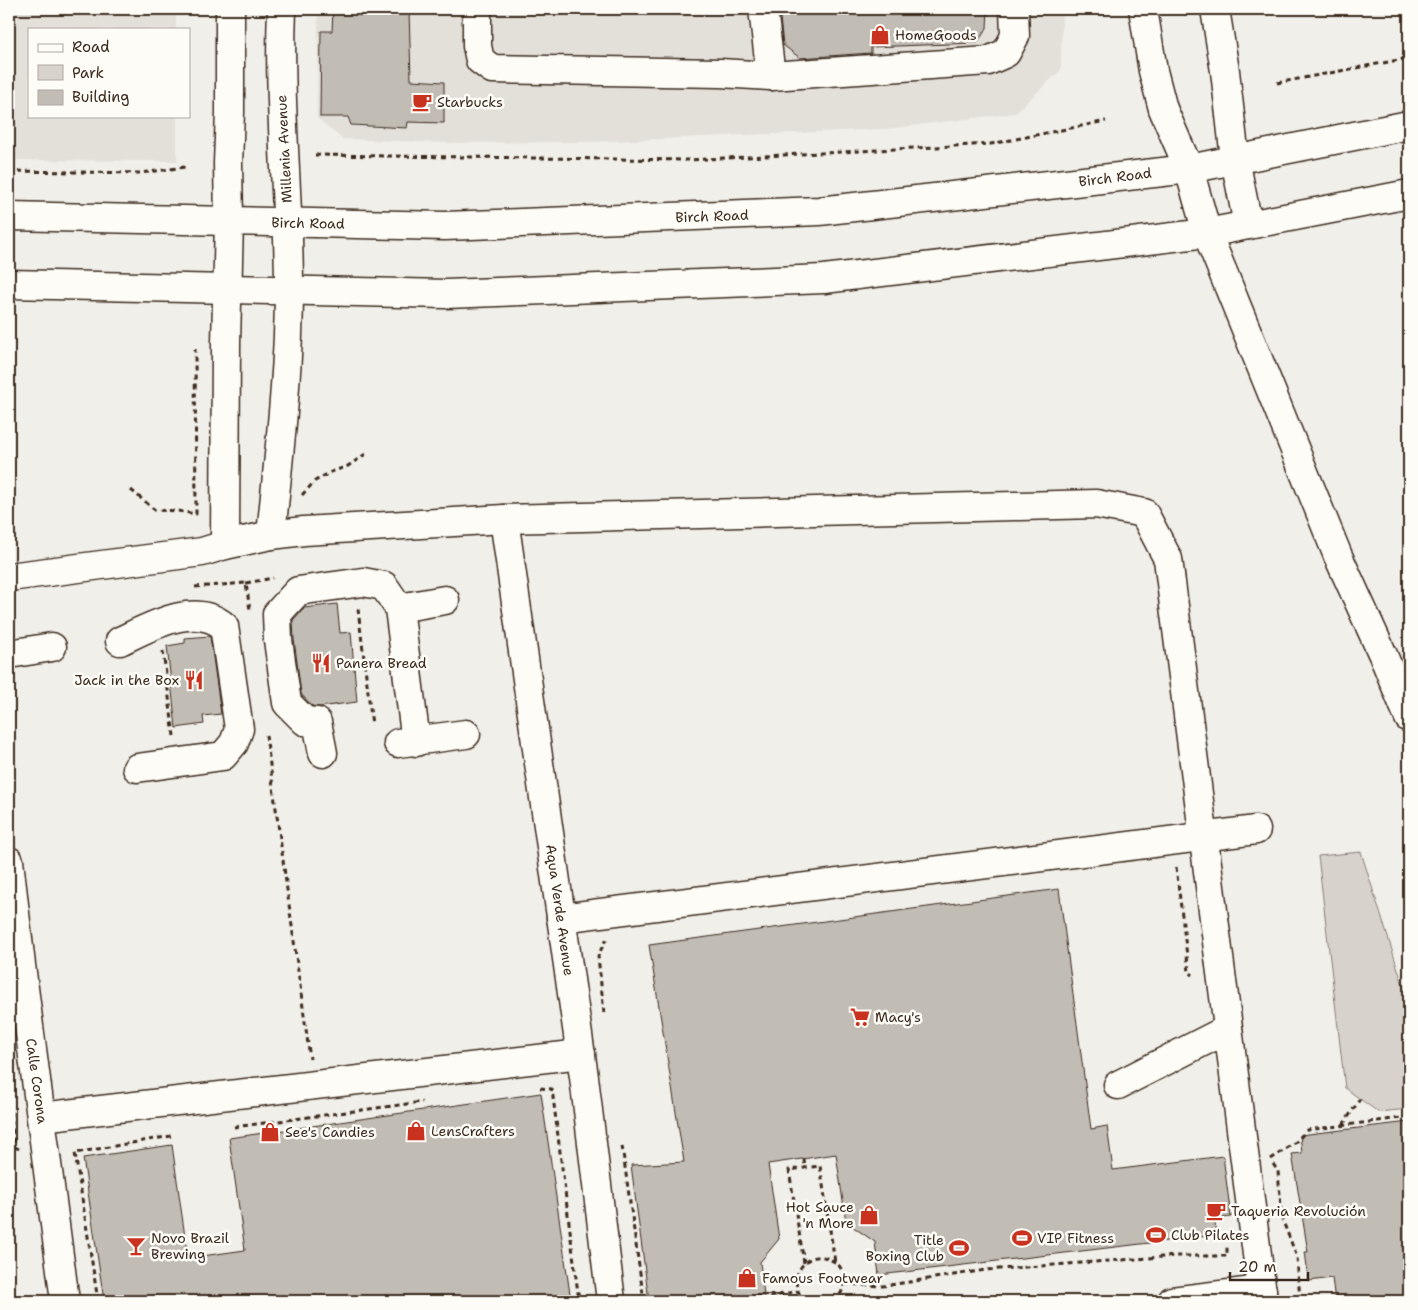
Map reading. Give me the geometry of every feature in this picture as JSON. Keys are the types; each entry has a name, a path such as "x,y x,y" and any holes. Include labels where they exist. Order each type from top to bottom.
{"main road":[{"path":"226,545 230,9"},
{"name":"Millenia Avenue","path":"271,535 286,370 289,290 281,110 282,9"},
{"path":"477,9 477,46 480,60 492,69 720,73 771,76 988,61 1006,53 1015,36 1014,9"},
{"path":"763,9 771,76"},
{"path":"1143,9 1153,71 1162,108 1189,169 1207,233 1334,547 1409,718"},
{"path":"1215,9 1225,72 1235,159 1248,225"},
{"name":"Birch Road","path":"9,216 445,226 819,212 1189,169 1409,125"},
{"path":"9,284 446,294 824,279 1207,233 1409,194"},
{"path":"9,577 202,552 271,535 321,530 504,520 1096,504 1144,514 1168,559 1262,1296 1172,1301"},
{"name":"Aqua Verde Avenue","path":"504,520 581,1054 611,1301"},
{"path":"324,753 317,722 305,721 287,703 278,640 277,614 298,591 363,582 384,586 399,608 406,743 466,734"},
{"path":"399,608 445,600"},
{"path":"120,641 172,618 200,616 216,620 224,626 239,729 234,743 223,756 137,768"},
{"path":"9,654 52,647"},
{"path":"561,918 1256,830"},
{"name":"Calle Corona","path":"9,861 15,966 41,1117 65,1301"},
{"path":"1118,1085 1228,1029"},
{"path":"41,1117 581,1054"}],"path":[{"path":"1276,83 1409,58"},
{"path":"315,155 689,160 991,144 1106,121"},
{"path":"9,171 141,173 184,166"},
{"path":"131,490 155,510 196,514 195,349"},
{"path":"302,495 316,481 330,472 348,466 367,453"},
{"path":"194,587 246,583 250,612"},
{"path":"357,604 372,725"},
{"path":"164,620 167,640 161,642 175,738 188,736 189,760"},
{"path":"266,729 308,1050 314,1116"},
{"path":"1170,864 1175,866 1189,972 1196,976"},
{"path":"605,1022 598,956 605,942 611,938"},
{"path":"532,1087 552,1089 579,1301"},
{"path":"1342,1125 1360,1099"},
{"path":"234,1127 425,1102"},
{"path":"1270,1159 1296,1142 1306,1130 1409,1117"},
{"path":"98,1301 75,1153 171,1136"},
{"path":"620,1138 644,1301"},
{"path":"1268,1152 1278,1171 1282,1219 1297,1257 1300,1301"},
{"path":"804,1159 805,1168"},
{"path":"804,1263 789,1170 820,1166 835,1262"},
{"path":"806,1301 795,1284 796,1276 804,1263 811,1258 819,1256 835,1262 841,1267 844,1275 845,1284 842,1292 838,1300 834,1301"},
{"path":"845,1284 883,1286 986,1270 1176,1256 1227,1256"},
{"path":"752,1301 798,1291"}],"shaded area":[{"path":"9,9 176,9 176,28 28,28 28,118 177,118 177,161 9,160"},
{"path":"318,9 1062,9 1061,70 1015,113 886,129 590,142 446,143 342,139 317,118"}],"green space":[{"path":"1361,852 1409,1004 1409,1109 1378,1112 1345,1088 1318,856"}],"building":[{"path":"333,9 409,9 411,80 444,82 444,123 408,122 407,128 351,125 348,117 320,117 321,31 332,31"},
{"name":"HomeGoods","path":"779,9 988,9 987,28 977,43 871,47 871,53 800,58 783,45"},
{"name":"Panera Bread","path":"337,604 340,633 351,632 357,702 319,707 312,706 301,694 293,620 304,608"},
{"name":"Jack in the Box","path":"210,636 221,714 203,716 204,724 176,728 167,646 185,643 185,638"},
{"path":"1059,889 1091,1129 1107,1126 1113,1170 1223,1156 1231,1217 1214,1219 1217,1235 879,1275 875,1242 846,1222 836,1154 768,1164 779,1239 760,1262 764,1295 706,1301 649,1301 631,1165 684,1162 649,945"},
{"path":"541,1093 571,1301 389,1301 388,1297 359,1301 104,1301 83,1158 172,1145 188,1258 245,1250 229,1138"},
{"path":"1409,1122 1409,1301 1335,1301 1332,1278 1309,1281 1305,1252 1308,1252 1292,1154 1302,1153 1300,1135"}],"place":[{"name":"HomeGoods","path":"880,35"},
{"name":"Starbucks","path":"422,102"},
{"name":"Panera Bread","path":"321,663"},
{"name":"Jack in the Box","path":"194,680"},
{"name":"Macy's","path":"860,1017"},
{"name":"LensCrafters","path":"416,1131"},
{"name":"See's Candies","path":"270,1132"},
{"name":"Taqueria Revolución","path":"1216,1211"},
{"name":"Hot Sauce 'n More","path":"869,1215"},
{"name":"Club Pilates","path":"1156,1235"},
{"name":"VIP Fitness","path":"1022,1238"},
{"name":"Novo Brazil Brewing","path":"136,1246"},
{"name":"Title Boxing Club","path":"959,1248"},
{"name":"Famous Footwear","path":"747,1278"}]}
